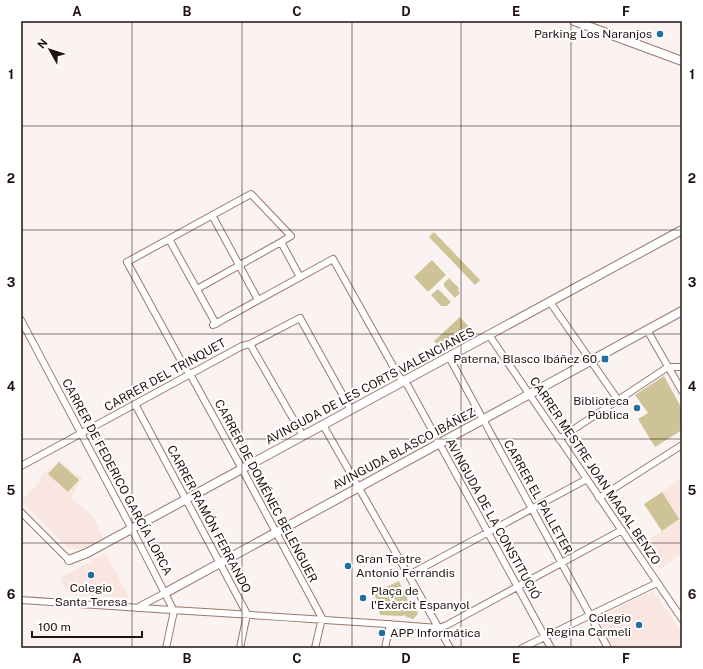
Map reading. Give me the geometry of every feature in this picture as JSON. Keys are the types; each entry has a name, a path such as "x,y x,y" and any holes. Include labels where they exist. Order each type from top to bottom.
{"street":[{"path":"574,21 682,61"},
{"path":"197,289 291,236 251,194 169,239 197,289 214,324 300,277 281,242"},
{"path":"212,215 258,300"},
{"name":"AVINGUDA DE LES CORTS VALENCIANES","path":"69,560 87,554 682,230"},
{"name":"CARRER DE DOMÉNEC BELENGUER","path":"169,239 127,262 184,368 190,374 322,618"},
{"name":"AVINGUDA DE LA CONSTITUCIÓ","path":"300,277 333,259 398,376 404,381 439,443 551,648"},
{"path":"550,302 618,400"},
{"name":"AVINGUDA BLASCO IBÁÑEZ","path":"138,608 682,311"},
{"name":"CARRER DEL TRINQUET","path":"21,466 242,346 250,344 300,318 350,410"},
{"name":"CARRER DE FEDERICO GARCÍA LORCA","path":"21,320 82,433 174,611"},
{"path":"647,330 682,391"},
{"name":"CARRER MESTRE JOAN MAGAL BENZO","path":"489,335 682,619"},
{"path":"250,344 302,436"},
{"name":"CARRER EL PALLETER","path":"449,357 608,648"},
{"path":"559,439 668,366 682,367"},
{"name":"CARRER RAMÓN FERRANDO","path":"135,404 247,614"},
{"path":"323,425 450,648"},
{"path":"599,498 682,444"},
{"path":"407,573 586,479"},
{"path":"21,512 69,560"},
{"path":"21,600 174,611 322,618 439,628 622,530"},
{"path":"522,648 657,583"},
{"path":"676,610 682,607"},
{"path":"166,648 174,611"},
{"path":"240,648 247,614"},
{"path":"316,648 322,618"},
{"path":"385,648 390,624"}],"shaded area":[{"path":"434,232 480,280 475,285 429,237"},
{"path":"432,260 446,275 428,292 414,277"},
{"path":"449,278 459,288 458,290 460,293 455,298 444,286 444,283"},
{"path":"438,289 451,302 447,306 441,306 431,295"},
{"path":"460,317 469,327 471,337 444,351 434,341"},
{"path":"664,376 682,409 682,430 655,447 638,419 648,413 635,395"},
{"path":"61,460 65,467 67,466 75,474 76,473 82,478 71,497 93,517 103,537 82,550 68,548 21,501 40,481 41,475"},
{"path":"59,462 79,480 68,492 48,474"},
{"path":"682,478 682,549 680,551 682,553 660,569 642,543 662,531 644,504"},
{"path":"662,492 679,519 662,531 644,504"},
{"name":"Colegio Santa Teresa","path":"106,553 129,598 71,595 68,593 61,581 63,576"},
{"path":"399,581 403,591 406,591 408,604 412,602 417,610 418,614 413,619 404,615 380,615 374,593"},
{"name":"Colegio Regina Carmeli","path":"653,591 682,632 682,648 614,648 597,618"}],"place":[{"name":"Parking Los Naranjos","path":"660,34"},
{"name":"Paterna, Blasco Ibáñez 60","path":"605,359"},
{"name":"Biblioteca Pública","path":"637,408"},
{"name":"Gran Teatre Antonio Ferrandis","path":"348,566"},
{"name":"Colegio Santa Teresa","path":"91,575"},
{"name":"Plaça de l'Exèrcit Espanyol","path":"363,598"},
{"name":"Colegio Regina Carmeli","path":"639,625"},
{"name":"APP Informática","path":"382,633"}]}
